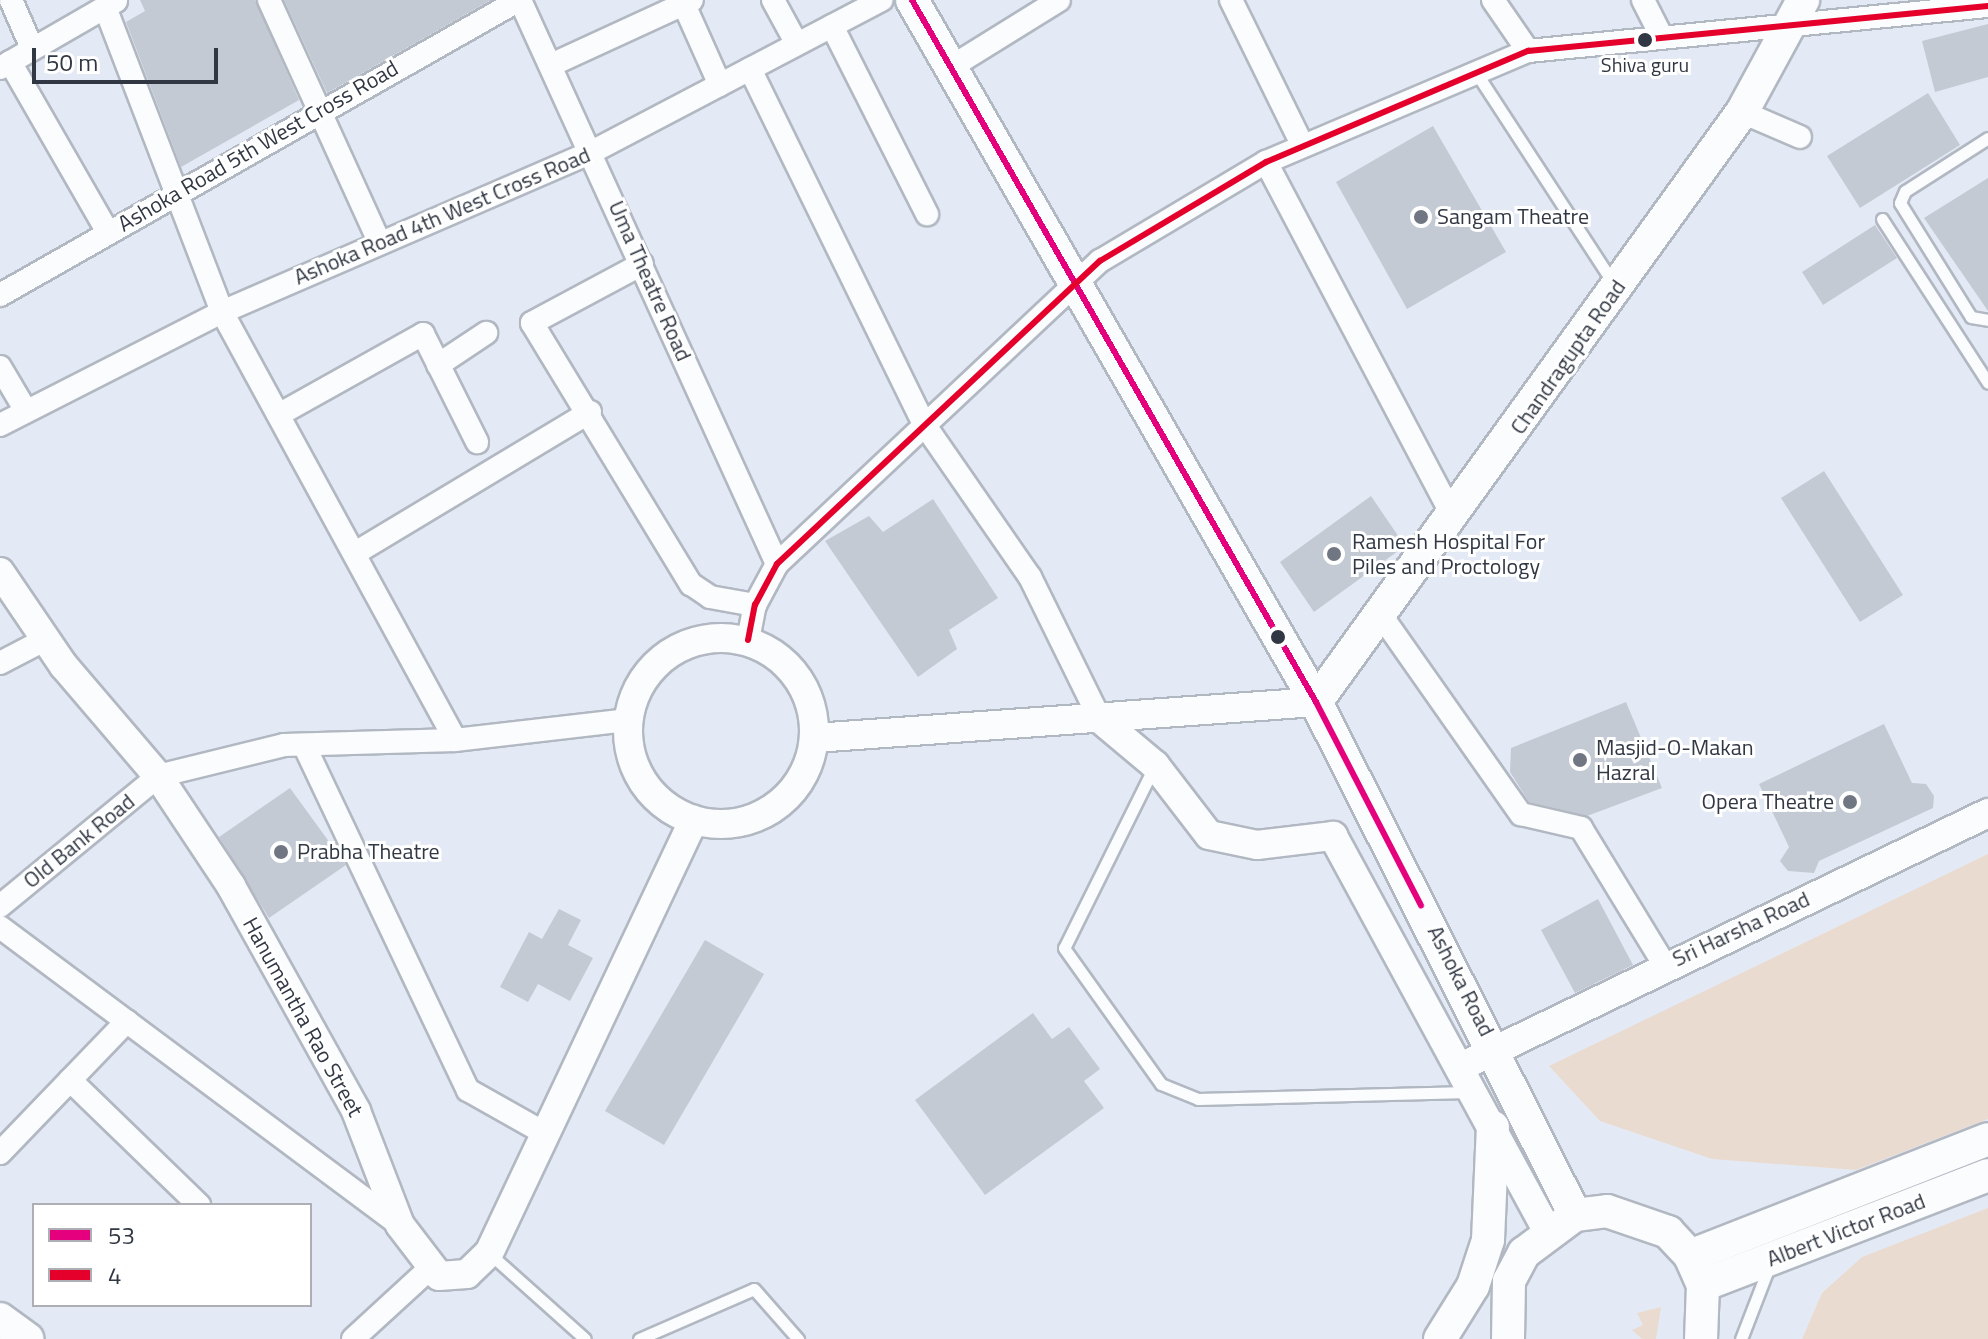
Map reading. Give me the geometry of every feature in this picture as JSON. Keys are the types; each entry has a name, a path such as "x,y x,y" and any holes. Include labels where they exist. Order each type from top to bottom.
{"main road":[{"name":"Ashoka Road","path":"912,0 1080,285 1316,702 1495,1049 1575,1215"},
{"name":"Chandragupta Road","path":"1316,702 1383,618 1742,112 1803,0"},
{"path":"1440,1339 1473,1286 1488,1240 1493,1127"},
{"path":"1690,1256 1988,1139"},
{"name":"Albert Victor Road","path":"1703,1285 1988,1175"},
{"path":"1508,1339 1509,1281 1547,1230 1575,1215 1640,1217 1690,1256 1703,1285 1701,1339"},
{"path":"0,1319 28,1339"}],"street":[{"path":"11,0 32,48"},
{"path":"269,0 324,108 379,241"},
{"name":"Ashoka Road 5th West Cross Road","path":"0,295 178,189 520,0"},
{"name":"Uma Theatre Road","path":"520,0 592,152 777,564"},
{"path":"773,0 797,44"},
{"name":"Ashoka Road 4th West Cross Road","path":"0,425 222,312 379,241 592,152 881,0"},
{"path":"951,67 1059,0"},
{"path":"1231,0 1302,144"},
{"path":"1493,0 1528,51"},
{"path":"1643,0 1660,34"},
{"path":"551,65 686,1 720,85"},
{"path":"107,231 5,65 111,3 222,312 357,552 455,740"},
{"path":"748,640 755,605 777,564 924,424 1121,245 1266,162 1474,70 1528,51 1660,34 1787,30 1988,6"},
{"path":"832,26 927,214"},
{"path":"750,69 924,424 1030,577 1100,719 1155,765 1209,835 1257,845 1333,836 1468,1079 1547,1230"},
{"path":"1742,112 1800,137"},
{"path":"1266,162 1454,519"},
{"path":"642,264 532,323 590,412 691,584 710,597 755,605"},
{"path":"438,365 486,333"},
{"path":"280,414 423,334 477,442"},
{"path":"0,367 26,411"},
{"path":"357,552 590,412"},
{"name":"Hanumantha Rao Street","path":"0,572 46,639 158,776 231,886 356,1111 400,1225 429,1269"},
{"path":"1383,618 1521,814 1581,828 1664,964"},
{"path":"716,637 748,640 799,677 815,738 808,765 774,808 735,822 694,820 651,792 629,746 629,720 638,689 675,651 716,637"},
{"path":"0,663 46,639"},
{"path":"815,738 1316,702"},
{"path":"158,776 304,745 455,740 629,720"},
{"path":"304,745 468,1090 546,1134"},
{"name":"Old Bank Road","path":"0,906 158,776"},
{"name":"Sri Harsha Road","path":"1468,1079 1495,1049 1664,964 1988,813"},
{"path":"353,1339 429,1269 453,1277 489,1253 694,820"},
{"path":"0,927 400,1225"},
{"path":"0,1153 127,1021"},
{"path":"70,1080 197,1203"}],"lane":[{"path":"1474,70 1617,288"},
{"path":"1988,138 1905,191 1900,203 1971,317 1988,320"},
{"path":"1882,219 1988,383"},
{"path":"1155,765 1064,948 1161,1084 1198,1099 1468,1079"},
{"path":"489,1253 585,1339"},
{"path":"1741,1339 1755,1291 1775,1258"},
{"path":"639,1339 754,1289 798,1339"}],"shaded area":[{"path":"1988,854 1988,1119 1856,1170 1712,1159 1600,1121 1549,1066"},
{"path":"1988,1208 1988,1339 1802,1339 1822,1293 1862,1257"},
{"path":"1661,1307 1656,1339 1642,1339 1632,1330 1643,1325 1637,1313"}],"building":[{"path":"140,0 255,0 299,100 181,167 126,22 145,11"},
{"path":"284,0 491,0 327,93"},
{"path":"1988,24 1988,77 1935,92 1922,41"},
{"path":"1928,93 1960,145 1860,208 1827,156"},
{"name":"Sangam Theatre","path":"1433,126 1506,252 1407,309 1336,182"},
{"path":"1988,178 1988,311 1924,218"},
{"path":"1875,225 1897,258 1823,305 1802,272"},
{"path":"1824,471 1903,595 1860,622 1781,498"},
{"path":"1371,496 1405,546 1314,612 1280,562"},
{"path":"933,499 998,598 949,630 957,649 918,677 825,541 869,516 883,532"},
{"name":"Masjid-O-Makan Hazral","path":"1626,702 1662,788 1587,816 1529,802 1510,772 1511,748"},
{"name":"Opera Theatre","path":"1884,724 1912,783 1926,784 1934,796 1933,808 1819,861 1814,873 1788,871 1780,861 1789,847 1759,784"},
{"name":"Prabha Theatre","path":"290,788 346,865 269,918 219,837"},
{"path":"1598,899 1633,965 1575,993 1541,930"},
{"path":"559,909 581,920 568,945 593,958 570,1001 538,984 528,1002 500,987 529,932 542,939"},
{"path":"705,940 764,974 664,1145 605,1111"},
{"path":"1033,1013 1052,1039 1069,1027 1100,1069 1084,1081 1104,1108 985,1195 915,1100"}],"transit line":[{"name":"53","path":"912,0 1316,702 1421,905"},
{"name":"4","path":"748,640 755,605 777,564 1100,261 1266,162 1528,51 1988,6"}],"place":[{"name":"Shiva guru","path":"1645,40"},
{"name":"Sangam Theatre","path":"1421,217"},
{"name":"Ramesh Hospital For Piles and Proctology","path":"1334,554"},
{"name":"Masjid-O-Makan Hazral","path":"1580,760"},
{"name":"Opera Theatre","path":"1850,802"},
{"name":"Prabha Theatre","path":"281,852"}]}
